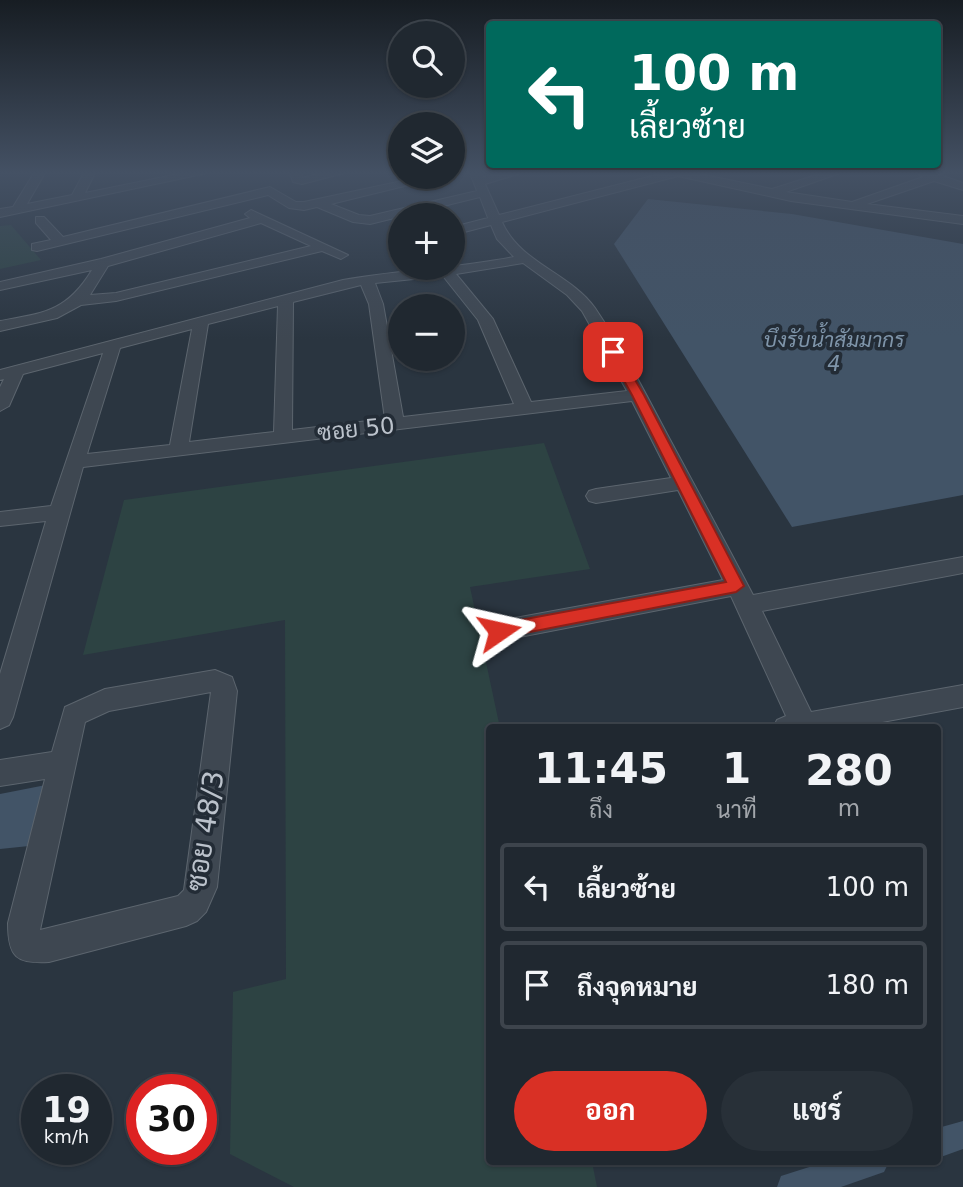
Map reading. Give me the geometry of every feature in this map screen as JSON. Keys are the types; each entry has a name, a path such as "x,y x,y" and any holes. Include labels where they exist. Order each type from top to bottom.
{"street":[{"path":"48,228 60,241"},
{"path":"37,247 98,228"},
{"path":"0,286 158,249 220,228"},
{"path":"158,249 181,248 267,228"},
{"path":"282,228 341,255"},
{"path":"499,228 502,236 524,259 582,301 638,395 742,596 797,724"},
{"path":"0,326 50,315 78,300 116,297 324,247"},
{"path":"465,270 524,259"},
{"path":"78,300 103,263"},
{"path":"0,406 8,373 286,299 366,279 388,277"},
{"path":"366,279 376,304 395,425"},
{"path":"453,280 485,319 525,409"},
{"path":"283,437 286,299"},
{"path":"178,450 201,322"},
{"path":"0,717 74,462 113,346"},
{"name":"ซอย 50","path":"74,462 638,395"},
{"path":"596,496 683,482"},
{"path":"0,519 59,512"},
{"path":"499,631 963,565"},
{"name":"ซอย 48/3","path":"215,681 223,685 202,882 200,896 194,905 186,911 49,946 29,947 24,942 24,923 62,763 74,715 94,704 215,681"},
{"path":"814,724 963,696"},
{"path":"0,773 62,763"}],"green space":[{"path":"0,228 14,228 41,260 0,269"},
{"path":"544,443 590,569 470,587 499,724 486,724 486,1165 593,1165 597,1187 294,1187 230,1154 233,992 286,979 285,620 83,655 124,500"}],"water":[{"name":"บึงรับน้ำสัมมากร 4","path":"626,228 874,228 963,244 963,495 792,527 614,244"},
{"path":"46,785 29,846 0,849 0,794"}],"waterway":[{"path":"941,1142 963,1135"},
{"path":"792,1187 864,1165"}],"route":[{"path":"499,631 736,586 638,395 613,352"}]}
